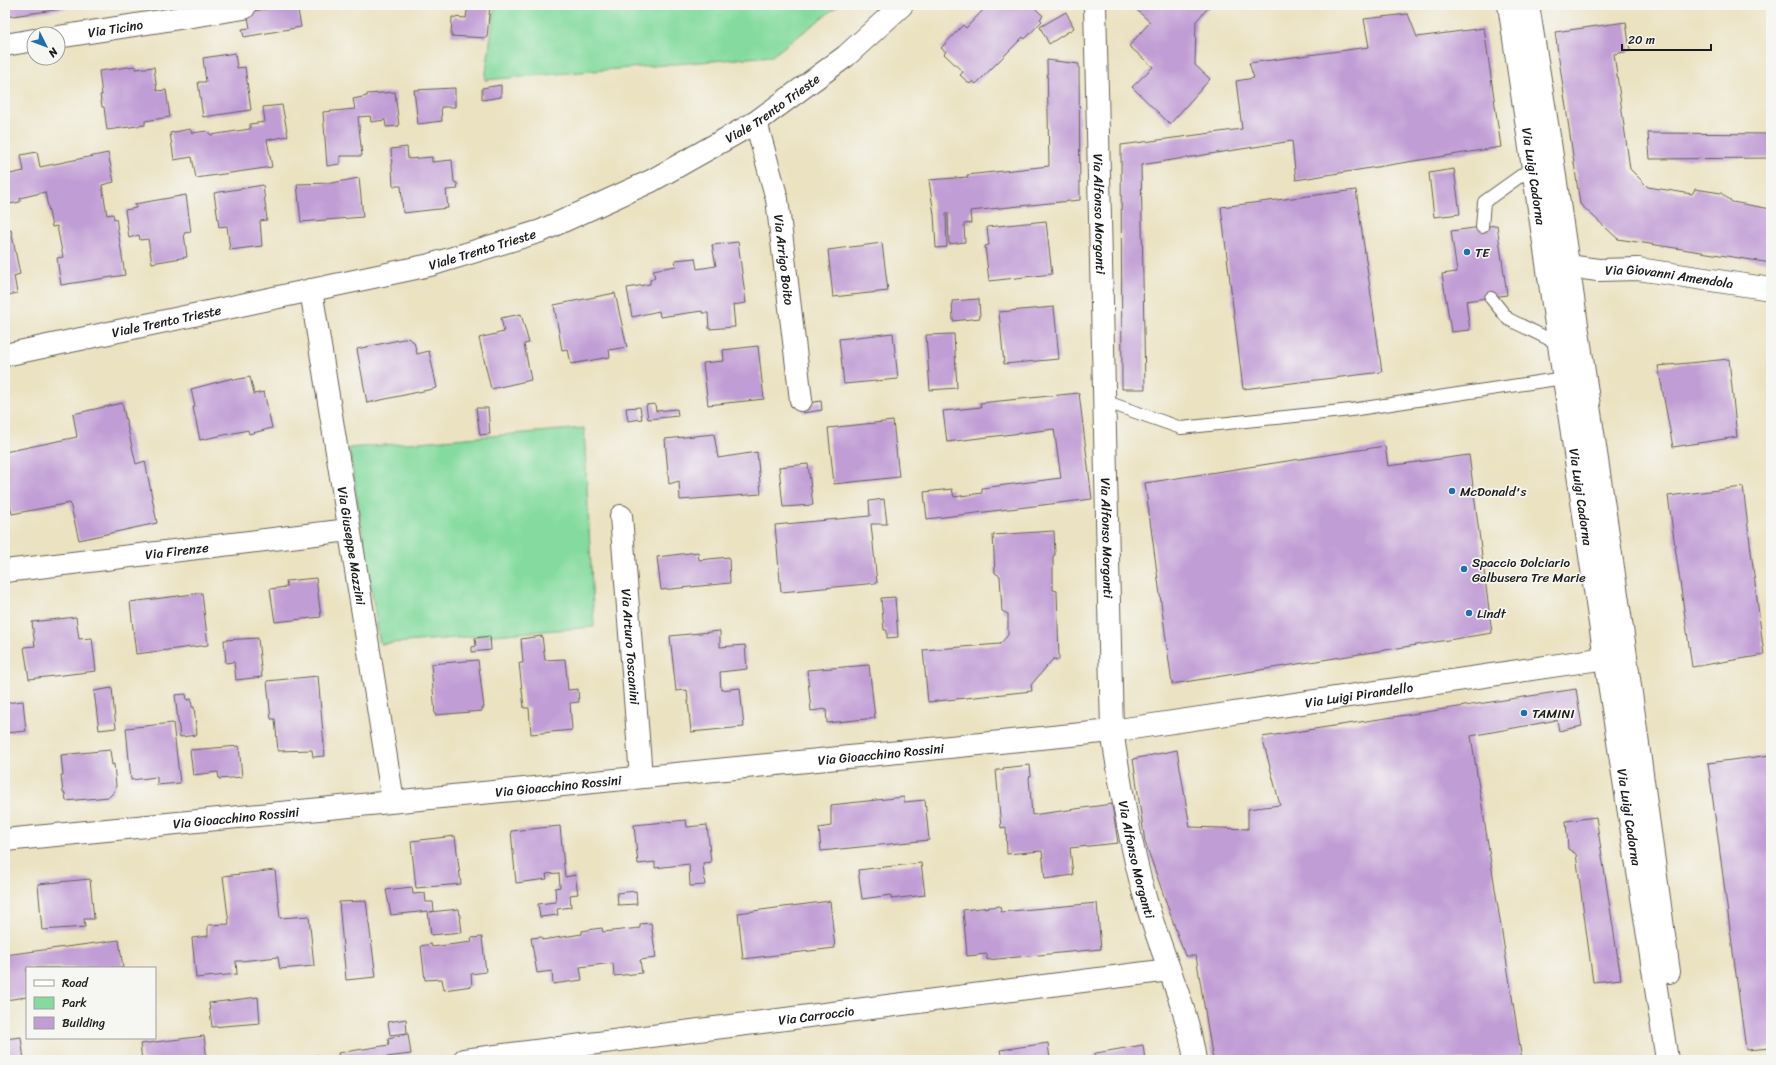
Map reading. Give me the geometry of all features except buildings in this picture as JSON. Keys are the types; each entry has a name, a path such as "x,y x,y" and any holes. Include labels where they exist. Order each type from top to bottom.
{"street":[{"name":"Viale Trento Trieste","path":"5,354 430,265 541,230 651,181 756,122 846,56 902,5"},
{"name":"Via Alfonso Morganti","path":"1096,5 1112,731 1128,829 1138,871 1153,924 1191,1034 1195,1060"},
{"name":"Via Luigi Cadorna","path":"1510,5 1564,378 1667,1060"},
{"name":"Via Luigi Cadorna","path":"1528,5 1631,693 1680,1060"},
{"name":"Via Ticino","path":"66,36 244,8"},
{"path":"5,45 26,41"},
{"name":"Via Arrigo Boito","path":"756,122 777,199 801,400"},
{"name":"Via Giovanni Amendola","path":"1568,266 1598,270 1638,269 1771,289"},
{"name":"Via Giuseppe Mazzini","path":"311,290 393,801"},
{"name":"Via Arturo Toscanini","path":"621,516 641,777"},
{"name":"Via Firenze","path":"5,571 350,530"},
{"name":"Via Luigi Pirandello","path":"1112,731 1606,658"},
{"name":"Via Gioacchino Rossini","path":"5,840 1112,731"},
{"name":"Via Carroccio","path":"464,1060 1169,970"}],"lane":[{"path":"1482,227 1484,202 1534,167"},
{"path":"1491,298 1508,320 1559,344"},
{"path":"1104,400 1182,428 1351,410 1564,378"}],"green space":[{"path":"495,5 839,5 772,56 485,80"},
{"path":"584,428 594,627 380,644 349,448"}],"place":[{"name":"TE","path":"1467,252"},
{"name":"McDonald's","path":"1452,491"},
{"name":"Spaccio Dolciario Galbusera Tre Marie","path":"1464,569"},
{"name":"Lindt","path":"1469,613"},
{"name":"TAMINI","path":"1524,713"}]}
